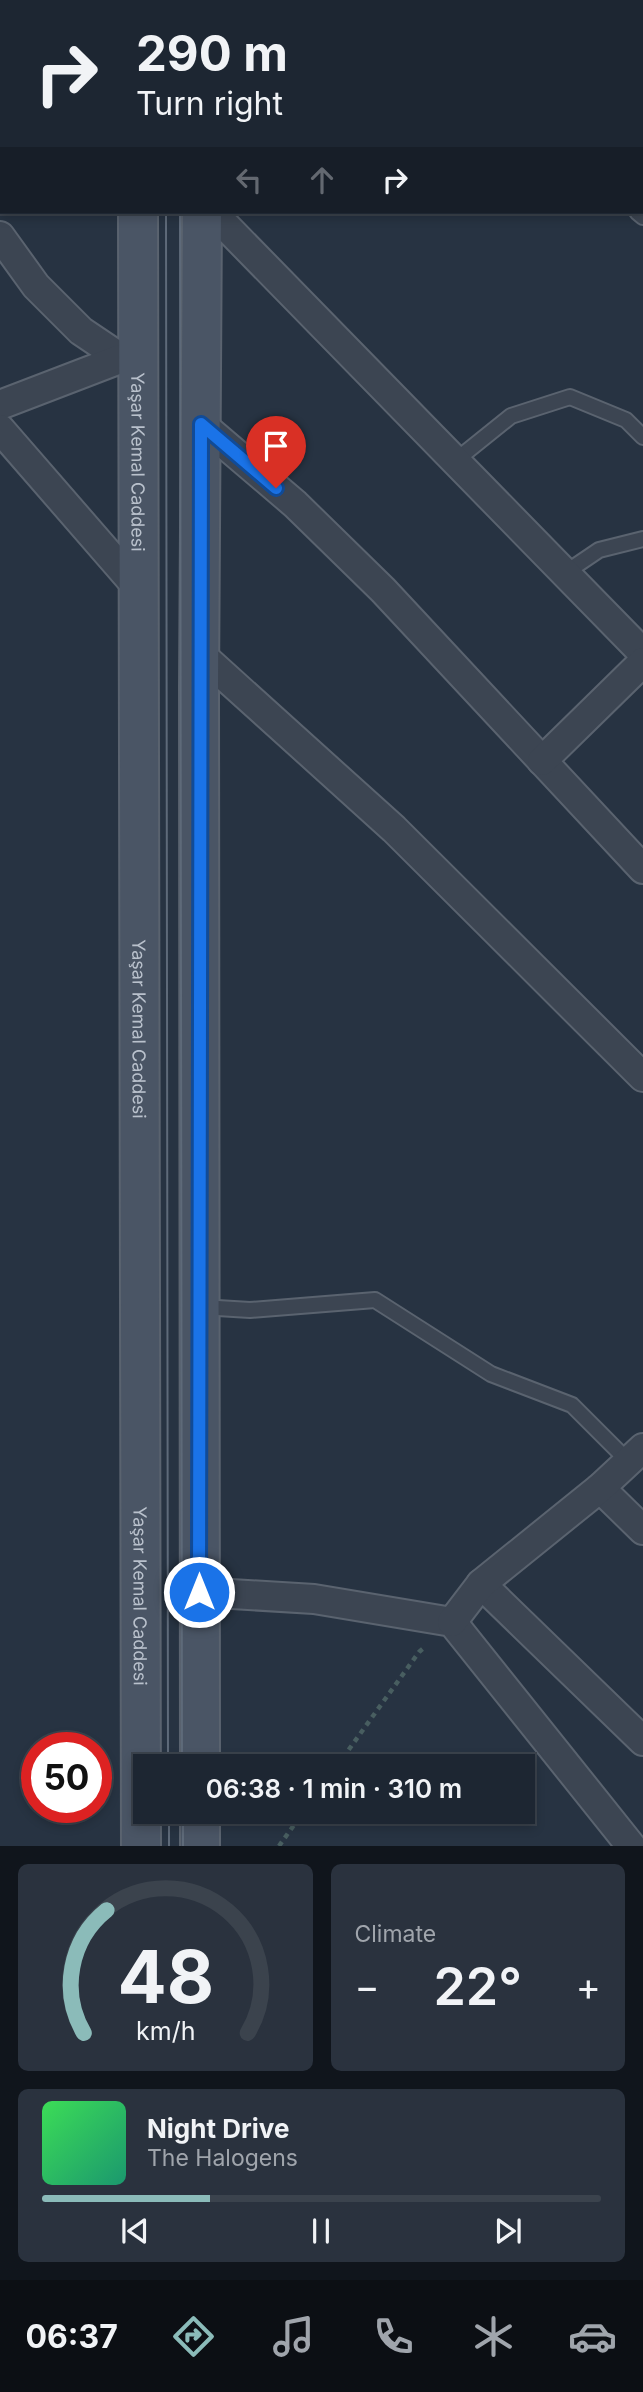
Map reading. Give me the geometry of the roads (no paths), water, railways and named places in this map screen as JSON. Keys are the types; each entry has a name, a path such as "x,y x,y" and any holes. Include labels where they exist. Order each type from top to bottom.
{"main road":[{"name":"Yaşar Kemal Caddesi","path":"138,214 129,364 139,589 141,1846"},
{"path":"200,1754 198,1307 202,214"},
{"path":"200,1824 200,1846"}],"street":[{"path":"214,214 643,653"},
{"path":"0,236 36,286 81,331 129,364"},
{"path":"0,405 129,364"},
{"path":"201,424 295,504 383,590 643,869"},
{"path":"0,429 139,589"},
{"path":"199,653 394,829 643,1077"},
{"path":"541,761 643,662"},
{"path":"452,1622 481,1584 600,1488 636,1455"},
{"path":"600,1488 643,1530"},
{"path":"481,1584 643,1741"},
{"path":"199,1592 314,1599 452,1622 631,1846"}],"lane":[{"path":"455,461 512,416 570,397 626,420 643,437"},
{"path":"565,573 599,550 643,539"},
{"path":"198,1307 250,1310 375,1300 491,1374 572,1405 636,1455"}],"tram line":[{"path":"166,214 168,1754"},
{"path":"180,214 182,1754"},
{"path":"169,1824 169,1846"},
{"path":"183,1824 183,1846"}]}
